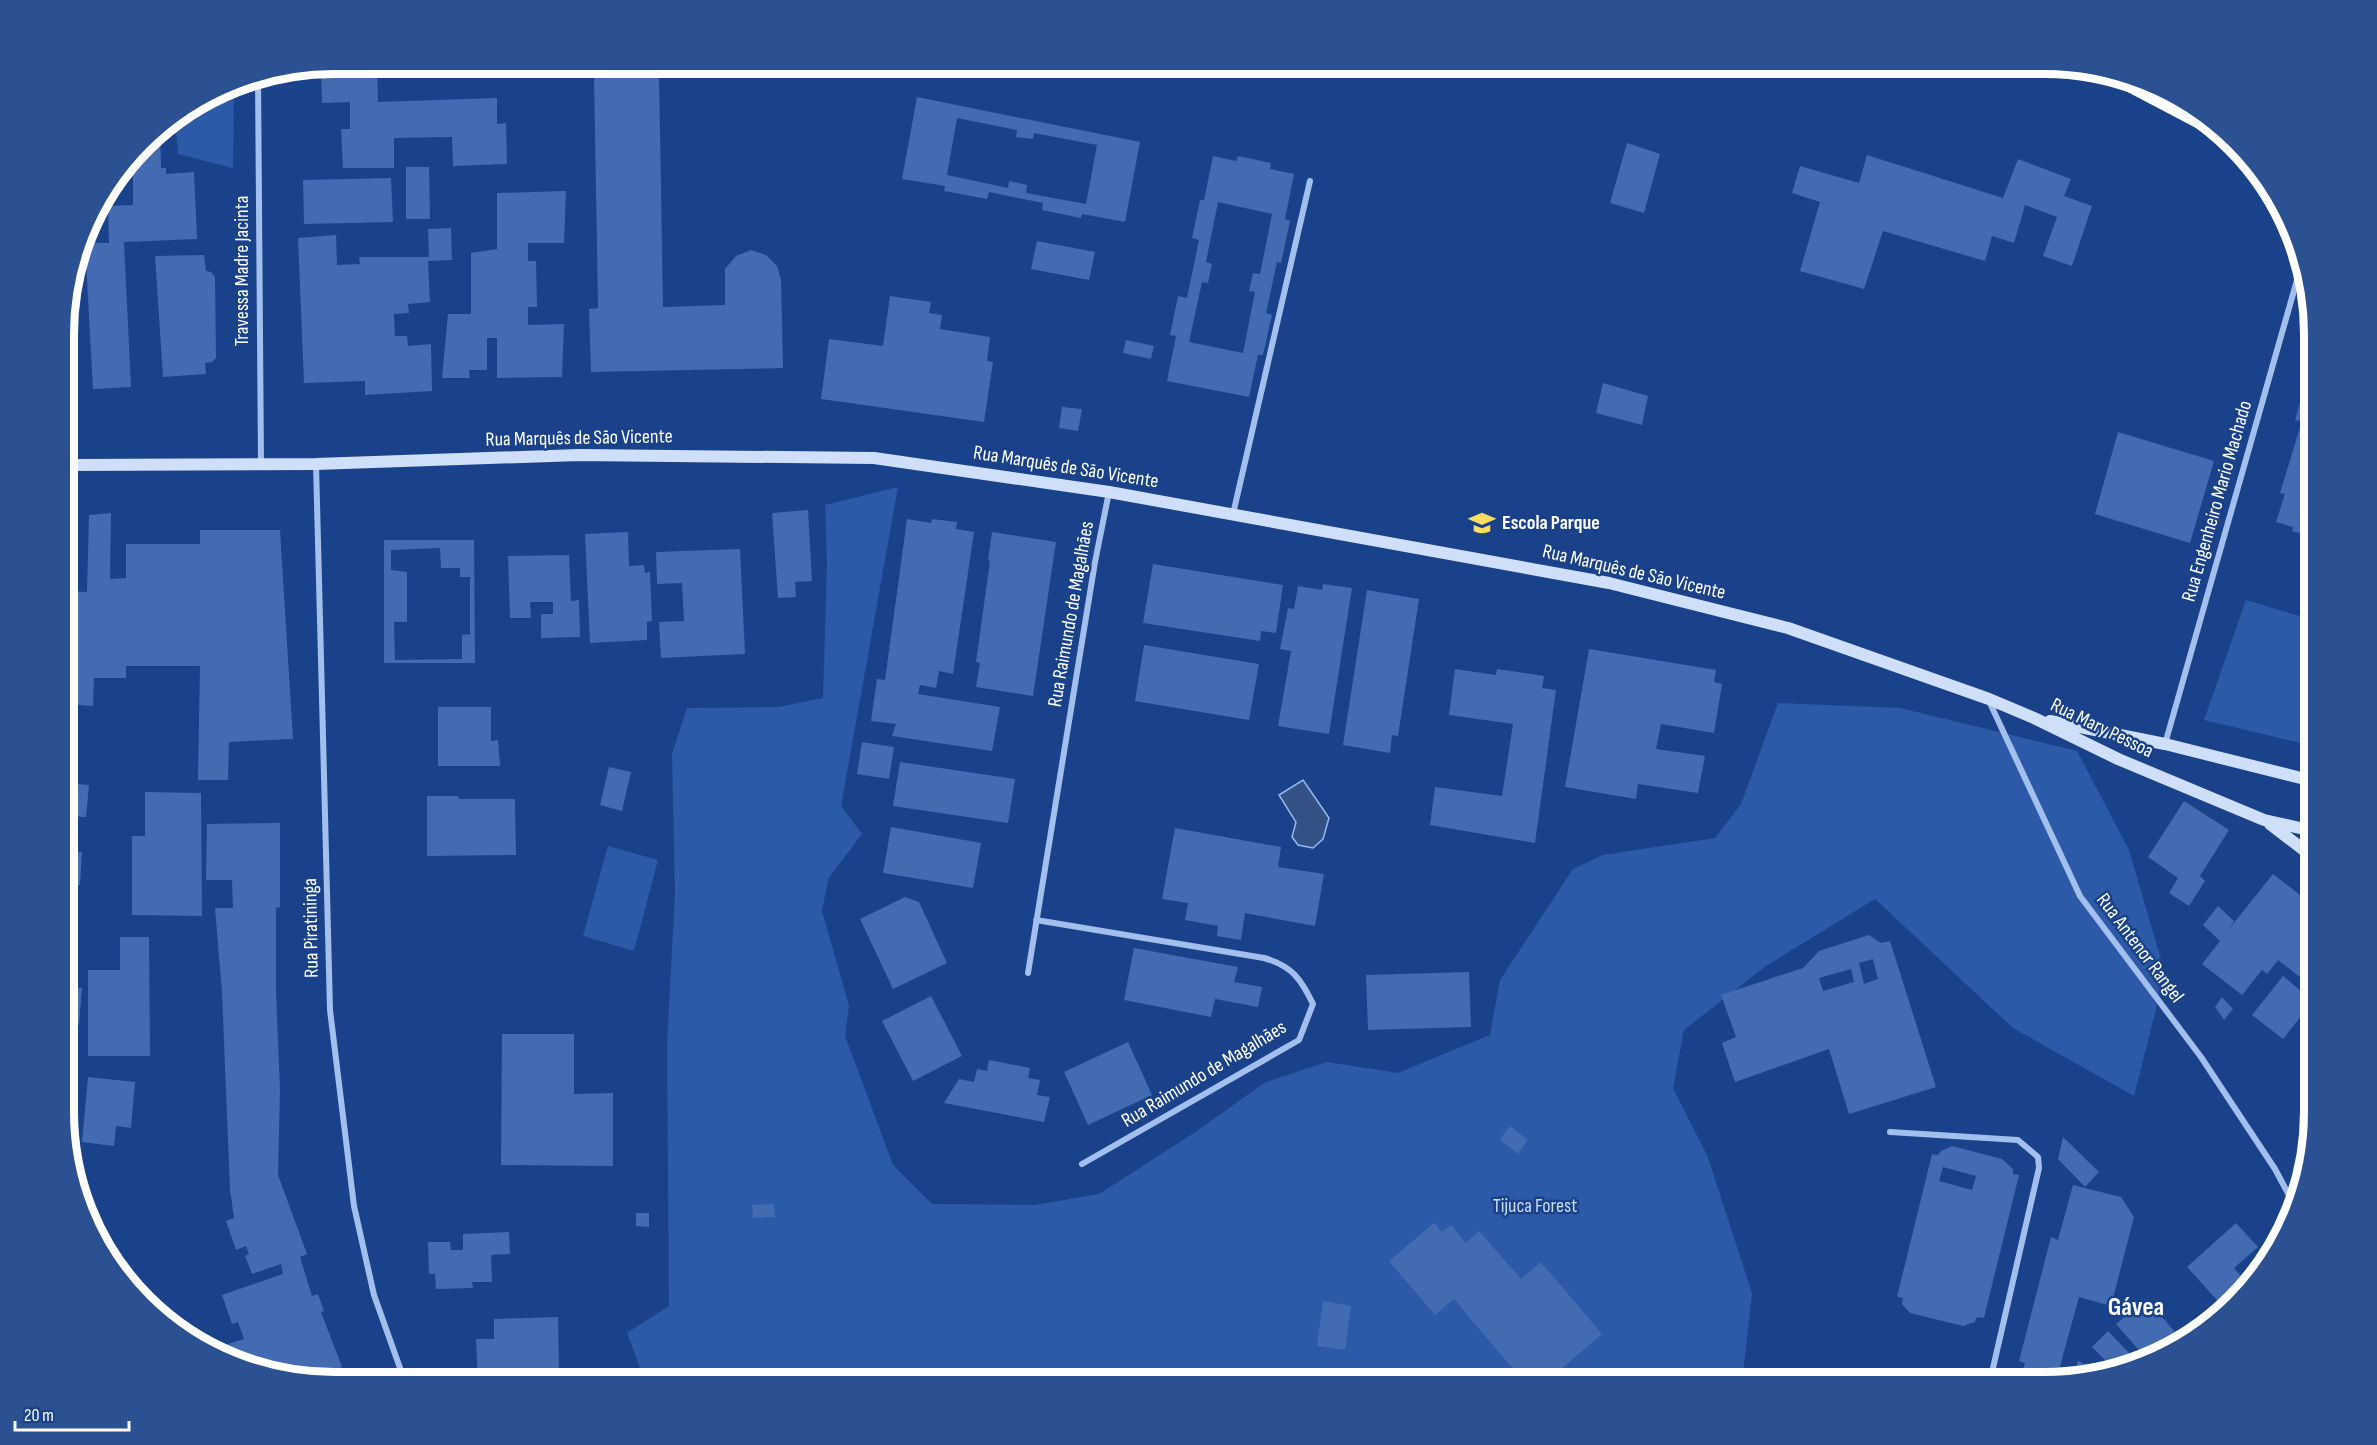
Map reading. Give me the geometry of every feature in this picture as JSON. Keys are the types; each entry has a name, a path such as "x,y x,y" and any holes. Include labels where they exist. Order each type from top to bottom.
{"street":[{"name":"Travessa Madre Jacinta","path":"258,84 261,463"},
{"path":"1233,514 1310,181"},
{"name":"Rua Engenheiro Mario Machado","path":"2165,744 2298,277"},
{"name":"Rua Marquês de São Vicente","path":"74,465 316,464 579,455 874,458 1109,492 1609,583 1788,628 1989,699 2034,718"},
{"name":"Rua Piratininga","path":"316,464 330,1010 354,1206 374,1295 401,1372"},
{"name":"Rua Raimundo de Magalhães","path":"1028,973 1095,562 1109,492"},
{"name":"Rua Antenor Rangel","path":"1989,699 2080,896 2201,1057 2275,1169 2290,1196"},
{"name":"Rua Mary Pessoa","path":"2034,718 2165,744 2304,780"},
{"name":"Rua Mary Pessoa","path":"2034,718 2118,759 2264,820 2304,829"},
{"path":"2264,820 2304,850"},
{"name":"Rua Raimundo de Magalhães","path":"1035,920 1280,962 1298,976 1313,1004 1299,1040 1082,1164"},
{"path":"1890,1132 2018,1140 2038,1157 2039,1168 1992,1372"}],"green space":[{"path":"234,93 233,168 178,154 176,126 203,108"},
{"name":"Tijuca Forest","path":"898,487 841,806 862,834 828,879 822,911 849,1006 845,1036 893,1165 932,1204 1035,1205 1099,1194 1194,1133 1264,1083 1327,1062 1398,1073 1490,1035 1500,980 1573,869 1603,855 1715,838 1741,804 1778,703 1900,708 2077,751 2129,850 2165,973 2134,1096 2013,1028 1875,899 1766,966 1684,1030 1673,1088 1707,1155 1752,1293 1743,1372 641,1372 627,1333 669,1306 667,1044 675,893 672,754 687,708 779,707 823,698 827,565 825,505"},
{"path":"2246,600 2304,617 2304,744 2204,720"},
{"path":"608,846 658,860 634,951 583,936"}],"shaded area":[{"path":"1303,780 1329,818 1323,839 1313,848 1298,845 1292,837 1296,822 1279,795"}],"building":[{"path":"321,74 377,74 378,102 497,98 497,124 506,123 507,164 453,166 452,137 394,138 394,168 343,168 341,129 350,129 350,102 322,103"},
{"path":"594,74 659,74 663,307 725,305 725,269 736,256 751,250 766,255 777,266 781,280 783,368 591,372 589,309 598,308"},
{"path":"917,97 1140,142 1125,222 1082,214 1081,218 1042,210 1043,203 989,192 987,199 944,191 945,186 902,179","holes":["957,118 1017,130 1016,137 1033,139 1034,133 1097,145 1086,204 1026,193 1027,185 1009,181 1008,188 947,175"]},
{"path":"160,140 161,168 166,168 166,174 194,172 197,239 124,242 131,387 93,389 86,254 90,243 109,243 108,206 133,205 133,169"},
{"path":"1627,143 1660,154 1644,213 1610,203"},
{"path":"1867,155 2003,198 2018,159 2071,179 2064,196 2092,206 2072,266 2043,256 2057,217 2025,205 2014,243 1992,236 1985,261 1883,231 1864,289 1800,271 1820,202 1792,193 1800,166 1859,183"},
{"path":"1213,156 1236,161 1238,156 1271,163 1270,169 1294,174 1285,219 1290,221 1281,263 1277,262 1266,313 1272,315 1263,355 1258,355 1249,397 1167,381 1176,336 1170,335 1178,296 1187,298 1199,240 1192,238 1200,200 1204,200","holes":["1218,202 1272,214 1260,274 1253,273 1249,291 1255,292 1243,353 1189,342 1202,282 1208,283 1212,264 1206,262"]},
{"path":"406,167 429,167 430,219 406,219"},
{"path":"391,178 393,222 304,224 303,180"},
{"path":"566,191 564,243 528,243 528,261 536,261 537,307 528,307 528,325 564,324 562,377 497,378 497,338 487,338 487,370 469,370 470,378 442,378 448,314 471,314 471,253 497,249 497,193"},
{"path":"451,228 452,260 428,261 430,302 408,304 409,313 394,314 395,336 407,336 408,346 431,344 432,391 365,395 365,381 304,383 298,238 336,235 337,265 360,264 359,257 429,257 428,229"},
{"path":"1037,241 1095,252 1089,280 1031,269"},
{"path":"204,255 206,271 211,272 215,277 216,358 212,362 205,363 206,374 163,377 155,256"},
{"path":"890,296 931,302 929,313 942,315 940,329 990,337 987,361 993,362 984,422 821,399 829,339 883,346"},
{"path":"1126,340 1154,346 1151,359 1123,353"},
{"path":"1603,383 1648,396 1642,425 1596,413"},
{"path":"2304,390 2304,534 2292,531 2293,527 2276,522 2285,494 2280,493 2302,421 2295,420"},
{"path":"1062,407 1082,409 1078,431 1059,428"},
{"path":"2118,432 2214,461 2190,543 2095,514"},
{"path":"808,510 812,581 795,582 796,597 778,598 772,513"},
{"path":"111,513 110,579 126,578 126,544 200,544 200,530 280,530 293,739 229,742 228,780 198,780 200,666 126,666 126,678 94,678 93,706 78,705 77,742 74,742 74,591 87,592 89,515"},
{"path":"907,519 931,523 932,519 957,522 956,529 974,532 953,674 939,671 936,688 920,685 918,694 1000,707 992,751 892,736 896,724 871,721 877,679 885,680"},
{"path":"628,532 629,566 644,565 645,573 650,572 652,621 647,622 647,640 590,643 585,534"},
{"path":"992,532 1056,542 1033,696 976,687 980,663 976,662"},
{"path":"384,540 474,540 475,663 384,663","holes":["440,548 441,568 460,568 460,577 470,577 470,634 462,635 462,659 395,660 394,622 407,622 407,572 391,570 391,550"]},
{"path":"740,549 745,654 661,658 659,622 684,621 682,583 657,584 656,552"},
{"path":"569,555 571,601 579,600 580,637 541,638 541,614 553,614 553,602 530,602 531,618 510,618 508,556"},
{"path":"1153,564 1283,585 1276,633 1261,631 1260,641 1143,623"},
{"path":"1323,584 1352,588 1329,734 1278,726 1291,651 1280,649 1288,608 1294,609 1298,586 1322,590"},
{"path":"1367,590 1419,599 1398,736 1392,735 1390,753 1343,745"},
{"path":"1144,645 1259,664 1249,720 1135,701"},
{"path":"1589,649 1716,670 1714,682 1722,684 1714,733 1661,724 1656,749 1705,756 1698,793 1638,784 1636,799 1565,787"},
{"path":"1455,669 1496,675 1497,669 1544,676 1542,688 1556,690 1535,843 1430,825 1435,787 1502,796 1513,724 1449,715"},
{"path":"438,707 491,707 491,741 498,740 500,766 438,766"},
{"path":"862,742 894,747 889,779 857,774"},
{"path":"900,762 1015,779 1008,823 893,806"},
{"path":"609,767 631,772 622,811 600,805"},
{"path":"74,784 89,785 86,817 74,816"},
{"path":"145,792 201,793 202,916 132,915 132,836 145,836"},
{"path":"427,796 458,796 459,799 515,799 516,855 427,856"},
{"path":"2184,801 2229,830 2200,876 2205,881 2189,906 2169,893 2178,878 2148,857"},
{"path":"280,823 280,907 276,908 276,991 280,1089 278,1175 307,1254 300,1257 312,1296 318,1294 324,1311 321,1312 342,1367 329,1372 282,1367 221,1346 244,1339 238,1322 232,1324 222,1295 283,1274 281,1264 252,1274 245,1256 249,1254 246,1246 236,1250 226,1221 234,1218 230,1189 222,992 215,908 233,908 232,880 206,880 207,824"},
{"path":"891,827 981,843 973,888 883,873"},
{"path":"1175,828 1281,847 1278,867 1324,874 1315,926 1245,913 1241,940 1217,936 1218,926 1185,920 1188,903 1162,899"},
{"path":"74,852 82,852 80,885 74,884"},
{"path":"2273,874 2304,898 2304,980 2278,960 2267,974 2262,970 2242,995 2202,964 2220,941 2203,925 2218,906 2234,921 2229,929"},
{"path":"905,897 919,902 947,963 893,989 860,919"},
{"path":"1869,935 1881,943 1890,941 1936,1087 1849,1114 1829,1049 1735,1082 1722,1043 1736,1037 1721,995 1803,968 1819,951","holes":["1873,959 1878,979 1864,984 1859,963","1851,969 1854,982 1823,991 1819,978"]},
{"path":"120,937 149,937 150,1056 88,1056 88,970 120,970"},
{"path":"1134,948 1238,967 1234,982 1262,987 1258,1007 1215,999 1211,1017 1124,1000"},
{"path":"1469,972 1471,1027 1368,1030 1366,975"},
{"path":"2283,976 2304,994 2304,1012 2283,1039 2252,1015"},
{"path":"74,988 82,988 79,1025 74,1024"},
{"path":"931,996 962,1056 913,1081 882,1021"},
{"path":"2222,997 2233,1009 2224,1020 2215,1007"},
{"path":"502,1034 574,1034 574,1094 613,1093 613,1166 501,1165"},
{"path":"1128,1042 1152,1095 1088,1125 1064,1072"},
{"path":"989,1060 1030,1068 1028,1078 1040,1080 1037,1095 1050,1097 1044,1122 944,1103 959,1079 974,1082 977,1069 987,1071"},
{"path":"88,1077 135,1082 131,1128 116,1126 114,1146 82,1142"},
{"path":"2304,1114 2303,1124 2299,1117"},
{"path":"1510,1126 1528,1140 1518,1154 1500,1140"},
{"path":"2063,1137 2099,1172 2085,1187 2058,1159"},
{"path":"1952,1146 2002,1159 2013,1169 2013,1174 2019,1175 1984,1318 1977,1317 1975,1322 1963,1326 1910,1313 1902,1304 1903,1298 1897,1297 1932,1154 1938,1155","holes":["1943,1167 1976,1176 1972,1190 1939,1181"]},
{"path":"2073,1185 2121,1197 2134,1217 2111,1306 2079,1297 2059,1371 2022,1372 2025,1363 2019,1361 2051,1237 2058,1240"},
{"path":"774,1204 775,1217 753,1218 752,1205"},
{"path":"636,1213 649,1213 649,1227 636,1226"},
{"path":"1434,1223 1442,1232 1451,1225 1466,1243 1479,1231 1521,1279 1541,1262 1602,1334 1558,1372 1516,1372 1454,1299 1435,1315 1389,1261"},
{"path":"2236,1223 2258,1247 2234,1268 2243,1278 2219,1303 2187,1267"},
{"path":"509,1232 510,1254 491,1255 492,1282 472,1282 473,1288 436,1289 435,1274 429,1274 428,1242 450,1242 451,1250 463,1250 463,1234"},
{"path":"2146,1299 2178,1335 2141,1353 2116,1324"},
{"path":"1323,1301 1351,1306 1345,1350 1317,1346"},
{"path":"558,1317 559,1372 478,1372 476,1339 494,1339 494,1319"},
{"path":"2108,1331 2129,1353 2122,1360 2109,1364 2092,1347"},
{"path":"2078,1361 2092,1367 2078,1369 2076,1369"}],"place":[{"name":"Escola Parque","path":"1482,523"}],"district":[{"name":"Gávea","path":"2136,1307"}]}
